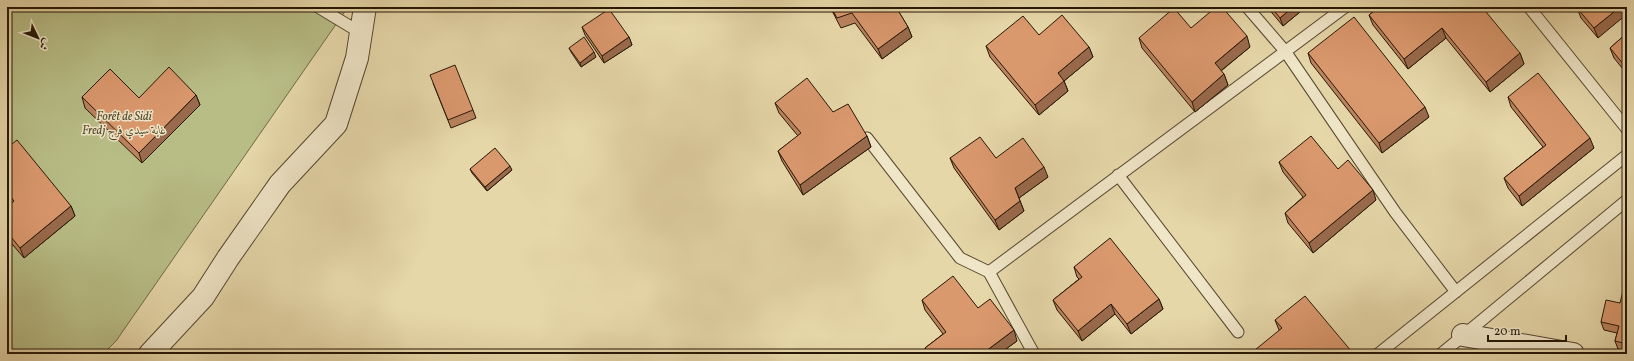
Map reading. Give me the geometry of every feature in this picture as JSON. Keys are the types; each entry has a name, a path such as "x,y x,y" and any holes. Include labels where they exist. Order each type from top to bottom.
{"street":[{"path":"150,354 203,297 228,258 280,184 336,124 357,58 365,7"},
{"path":"1463,335 1573,354"}],"lane":[{"path":"318,7 361,33"},
{"path":"1246,7 1285,51 1394,212 1456,292"},
{"path":"989,272 1345,7"},
{"path":"1529,7 1627,129"},
{"path":"867,138 960,258 989,272 1034,354"},
{"path":"1378,354 1627,155"},
{"path":"1118,175 1238,332"},
{"path":"1441,354 1627,200"}],"green space":[{"name":"Forêt de Sidi Fredj غابة سيدي فرج","path":"7,7 348,7 116,341 103,354 7,354"}],"building":[{"path":"831,7 896,7 908,27 878,49 852,13 837,18"},
{"path":"1216,7 1222,7 1247,36 1215,63 1224,74 1192,102 1139,38 1174,8 1191,28"},
{"path":"1271,7 1293,7 1280,18"},
{"path":"1379,7 1482,7 1520,53 1486,82 1442,28 1404,59 1369,15"},
{"path":"1620,7 1594,28 1577,8"},
{"path":"609,9 629,37 602,56 582,27"},
{"path":"1062,15 1089,47 1058,73 1064,81 1035,105 986,46 1023,16 1039,35"},
{"path":"1354,17 1425,107 1379,143 1308,53"},
{"path":"1627,33 1627,62 1624,65 1610,48"},
{"path":"584,37 594,52 580,63 569,48"},
{"path":"455,65 473,110 448,120 430,75"},
{"path":"169,67 196,95 139,153 82,97 110,69 139,98"},
{"path":"1538,73 1590,138 1519,196 1504,178 1546,145 1508,97"},
{"path":"807,78 833,112 848,104 867,136 800,185 778,151 801,133 775,103"},
{"path":"1311,136 1338,169 1348,160 1373,190 1309,243 1285,213 1306,195 1279,162"},
{"path":"980,137 996,158 1023,138 1044,167 1015,188 1020,201 995,220 950,158"},
{"path":"17,140 71,206 20,248 7,232 7,207 14,201 7,192 7,148"},
{"path":"495,148 510,166 485,187 470,169"},
{"path":"1110,238 1159,299 1127,324 1111,304 1078,331 1053,300 1082,277 1074,267"},
{"path":"953,276 978,308 990,299 1014,330 982,354 930,354 925,348 946,332 922,300"},
{"path":"1623,291 1627,292 1627,344 1615,341 1619,326 1601,322 1606,300 1620,303"},
{"path":"1305,296 1352,352 1349,354 1250,354 1282,328 1275,320"}]}
